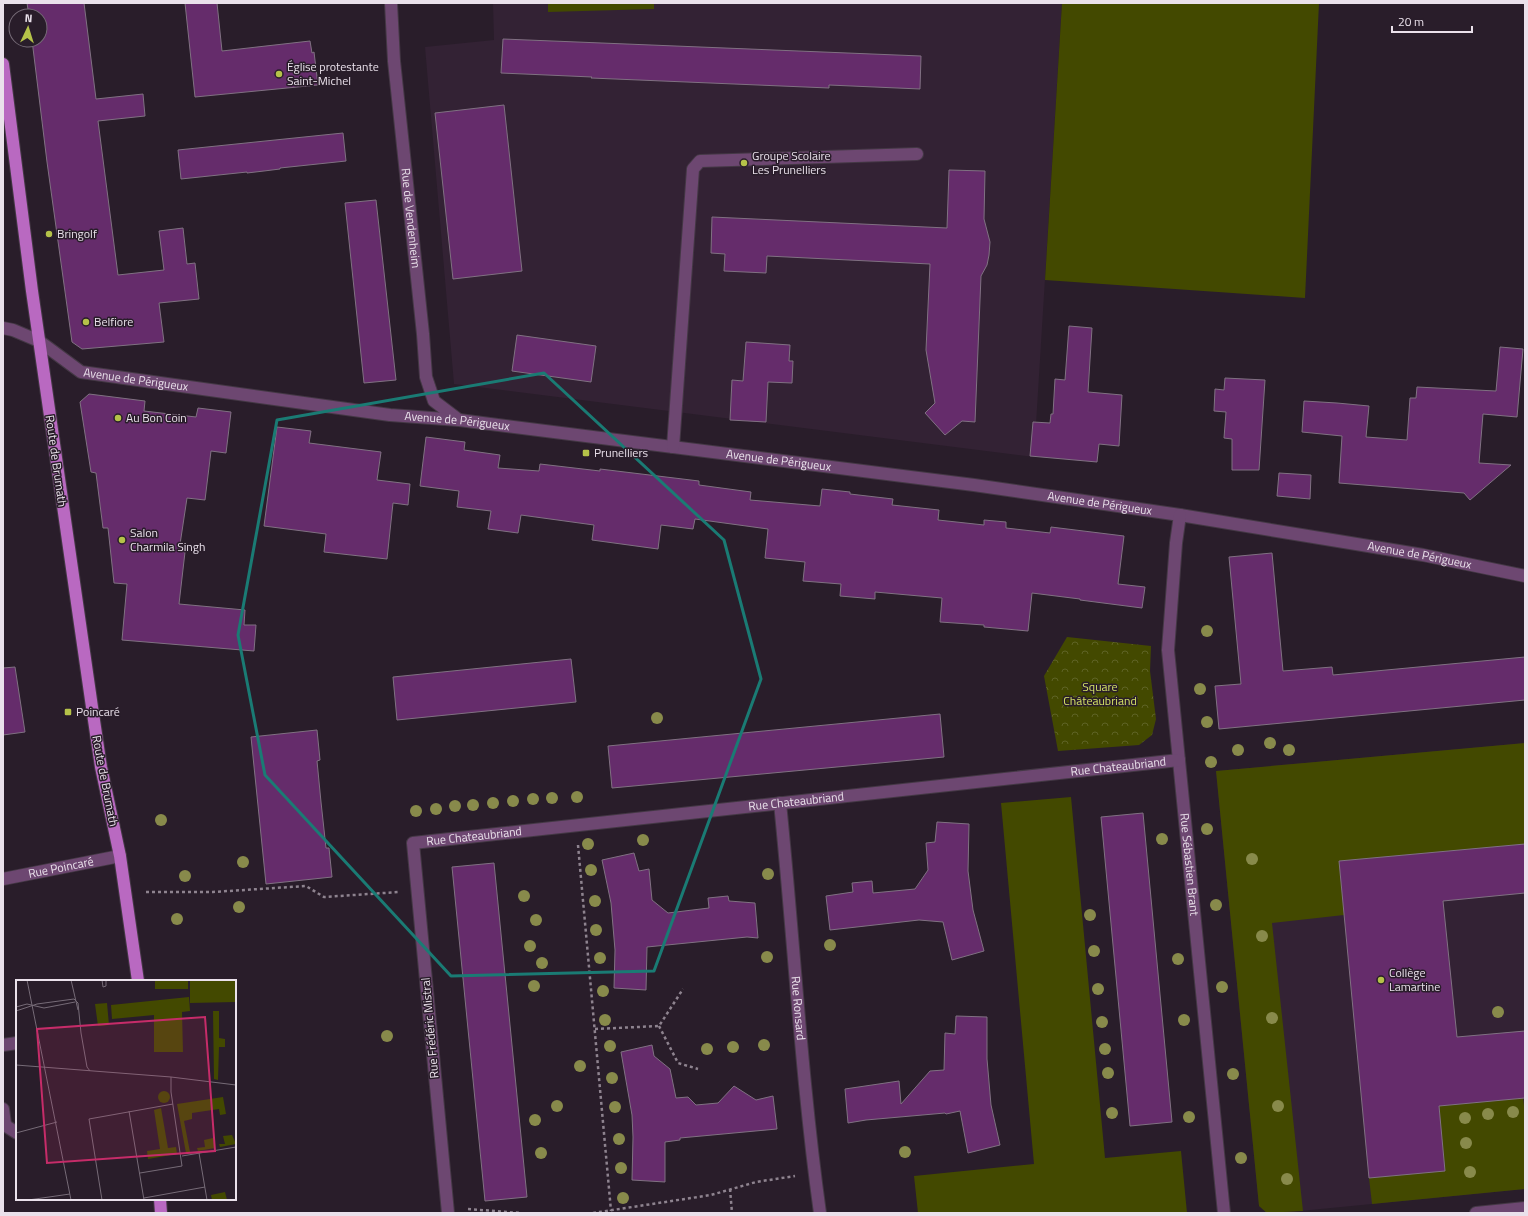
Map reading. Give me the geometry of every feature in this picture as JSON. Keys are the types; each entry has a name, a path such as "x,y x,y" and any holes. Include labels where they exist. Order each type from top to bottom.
{"main road":[{"name":"Route de Brumath","path":"3,64 39,341 101,767 120,856 138,980"},
{"path":"160,1200 161,1213"}],"street":[{"name":"Rue de Vendenheim","path":"391,3 394,61 423,334 426,377 434,401 459,420"},
{"path":"673,447 693,169 700,162 917,154"},
{"name":"Avenue de Périgueux","path":"3,328 13,330 39,341 81,372 390,415 459,420 974,484 1180,515 1415,554 1525,576"},
{"name":"Rue Sébastien Brant","path":"1180,515 1176,543 1168,650 1224,1213"},
{"name":"Rue Chateaubriand","path":"413,843 1179,760"},
{"name":"Rue Ronsard","path":"780,803 814,1173 820,1213"},
{"name":"Rue Frédéric Mistral","path":"413,843 447,1212"},
{"name":"Rue Poincaré","path":"3,879 120,856"},
{"path":"3,1045 16,1042"},
{"path":"3,1109 4,1124 16,1132"},
{"path":"1476,1213 1525,1208"}],"path":[{"path":"576,825 611,1211"},
{"path":"125,892 213,892 306,886 324,897 417,890"},
{"path":"659,1026 683,989"},
{"path":"595,1029 659,1026"},
{"path":"659,1026 678,1063 698,1068"},
{"path":"593,1213 711,1195 756,1182 814,1173"},
{"path":"730,1189 732,1213"},
{"path":"447,1212 474,1208 521,1213"}],"highlighted area":[{"path":"544,373 724,540 761,679 654,971 451,976 265,775 238,635 277,420"}],"shaded area":[{"name":"Groupe Scolaire Les Prunelliers","path":"493,3 1062,3 1034,457 454,384 425,47 494,40"},
{"name":"Collège Lamartine","path":"1525,743 1525,1189 1280,1213 1267,1213 1259,1206 1216,771"}],"green space":[{"path":"548,3 654,3 654,9 548,12"},
{"path":"1062,3 1319,3 1305,298 1045,280"},
{"name":"Square Châteaubriand","path":"1067,637 1151,646 1150,671 1156,719 1152,735 1139,745 1058,751 1044,676"},
{"path":"1525,743 1525,844 1339,861 1344,915 1272,923 1303,1211 1267,1213 1259,1206 1216,771"},
{"path":"1071,797 1105,1158 1181,1151 1187,1213 918,1213 914,1176 1034,1164 1001,803"},
{"path":"1523,1098 1525,1113 1525,1189 1372,1204 1369,1178 1445,1170 1439,1106"}],"building":[{"path":"27,3 84,3 96,99 143,94 145,116 98,121 118,275 164,270 159,231 183,228 187,264 195,263 199,299 159,303 164,342 82,349 72,342 33,48 48,48 48,8 28,8"},
{"path":"185,3 217,3 222,51 310,41 312,53 314,52 318,85 195,97"},
{"path":"503,39 921,56 920,89 829,85 829,88 501,73"},
{"path":"504,105 522,271 453,279 435,113"},
{"path":"343,133 346,161 181,179 178,150"},
{"path":"949,170 985,171 984,219 990,242 987,265 981,276 975,422 962,421 945,435 925,413 935,403 926,350 930,264 767,256 766,273 724,271 725,254 711,253 712,217 947,228"},
{"path":"376,200 396,380 364,383 345,203"},
{"path":"1069,326 1092,328 1088,392 1122,395 1119,446 1099,444 1097,462 1030,456 1033,422 1050,423 1051,414 1053,414 1055,379 1065,380"},
{"path":"517,335 596,346 591,382 512,371"},
{"path":"746,342 790,345 789,361 793,361 792,383 768,382 766,422 730,420 732,380 743,381"},
{"path":"1500,347 1523,349 1517,417 1483,414 1479,463 1511,465 1470,500 1464,493 1339,483 1342,436 1302,432 1304,401 1337,403 1369,406 1366,437 1407,440 1410,398 1416,398 1417,387 1496,391"},
{"path":"1225,378 1265,380 1259,470 1232,470 1232,439 1224,438 1226,412 1214,411 1215,389 1224,390"},
{"path":"89,394 145,401 144,411 196,417 198,408 231,412 226,453 211,451 205,500 187,498 179,551 185,552 179,604 245,610 244,625 256,625 254,651 122,640 127,584 114,583 108,528 103,528 96,473 91,472 80,402"},
{"path":"277,427 311,431 309,443 381,452 377,480 410,484 408,505 393,503 387,559 324,552 326,534 264,526"},
{"path":"426,437 465,442 464,450 500,455 498,468 539,471 540,464 600,471 600,469 699,481 699,485 751,492 750,500 820,506 822,489 850,492 850,494 893,499 892,505 939,510 938,520 984,525 984,520 1006,522 1006,528 1050,533 1051,527 1124,536 1118,584 1145,587 1142,608 1032,593 1028,631 984,627 984,625 940,622 942,598 875,592 875,599 840,596 841,584 803,581 805,562 765,558 768,529 695,519 693,529 661,525 658,549 592,540 594,525 521,515 518,533 488,529 491,511 457,507 459,491 420,486"},
{"path":"1279,473 1311,475 1310,499 1277,496"},
{"path":"1272,553 1283,671 1332,667 1333,675 1525,657 1525,700 1219,729 1215,686 1241,684 1229,557"},
{"path":"571,659 576,702 397,720 393,677"},
{"path":"15,667 25,732 3,735 3,668"},
{"path":"940,714 944,757 612,788 608,746"},
{"path":"317,730 320,760 317,761 321,802 326,848 329,848 332,877 266,884 251,737"},
{"path":"1143,813 1172,1122 1130,1126 1101,817"},
{"path":"937,822 969,824 968,871 973,910 984,951 952,960 943,922 919,920 830,930 826,896 853,892 852,883 872,881 873,893 915,889 928,870 926,843 935,842"},
{"path":"1525,844 1525,893 1443,901 1457,1037 1525,1031 1525,1098 1439,1106 1445,1171 1369,1178 1339,861"},
{"path":"634,853 639,871 649,869 652,900 668,913 709,908 708,898 728,896 729,901 755,903 758,938 747,937 647,947 646,990 614,988 615,950 611,903 602,860"},
{"path":"494,863 527,1197 485,1201 452,867"},
{"path":"956,1016 987,1017 987,1059 991,1105 1000,1145 968,1153 960,1111 946,1114 866,1120 848,1123 845,1089 899,1081 901,1104 930,1071 944,1070 945,1033 955,1034"},
{"path":"652,1045 654,1056 670,1069 676,1098 688,1097 696,1105 718,1103 734,1086 756,1100 773,1096 777,1129 680,1138 680,1140 665,1142 665,1182 632,1180 632,1115 621,1052"}],"place":[{"name":"Église protestante Saint-Michel","path":"279,74"},
{"name":"Groupe Scolaire Les Prunelliers","path":"744,163"},
{"name":"Bringolf","path":"49,234"},
{"name":"Belfiore","path":"86,322"},
{"name":"Au Bon Coin","path":"118,418"},
{"name":"Prunelliers","path":"586,453"},
{"name":"Salon Charmila Singh","path":"122,540"},
{"name":"Poincaré","path":"68,712"},
{"name":"Collège Lamartine","path":"1381,980"}]}
